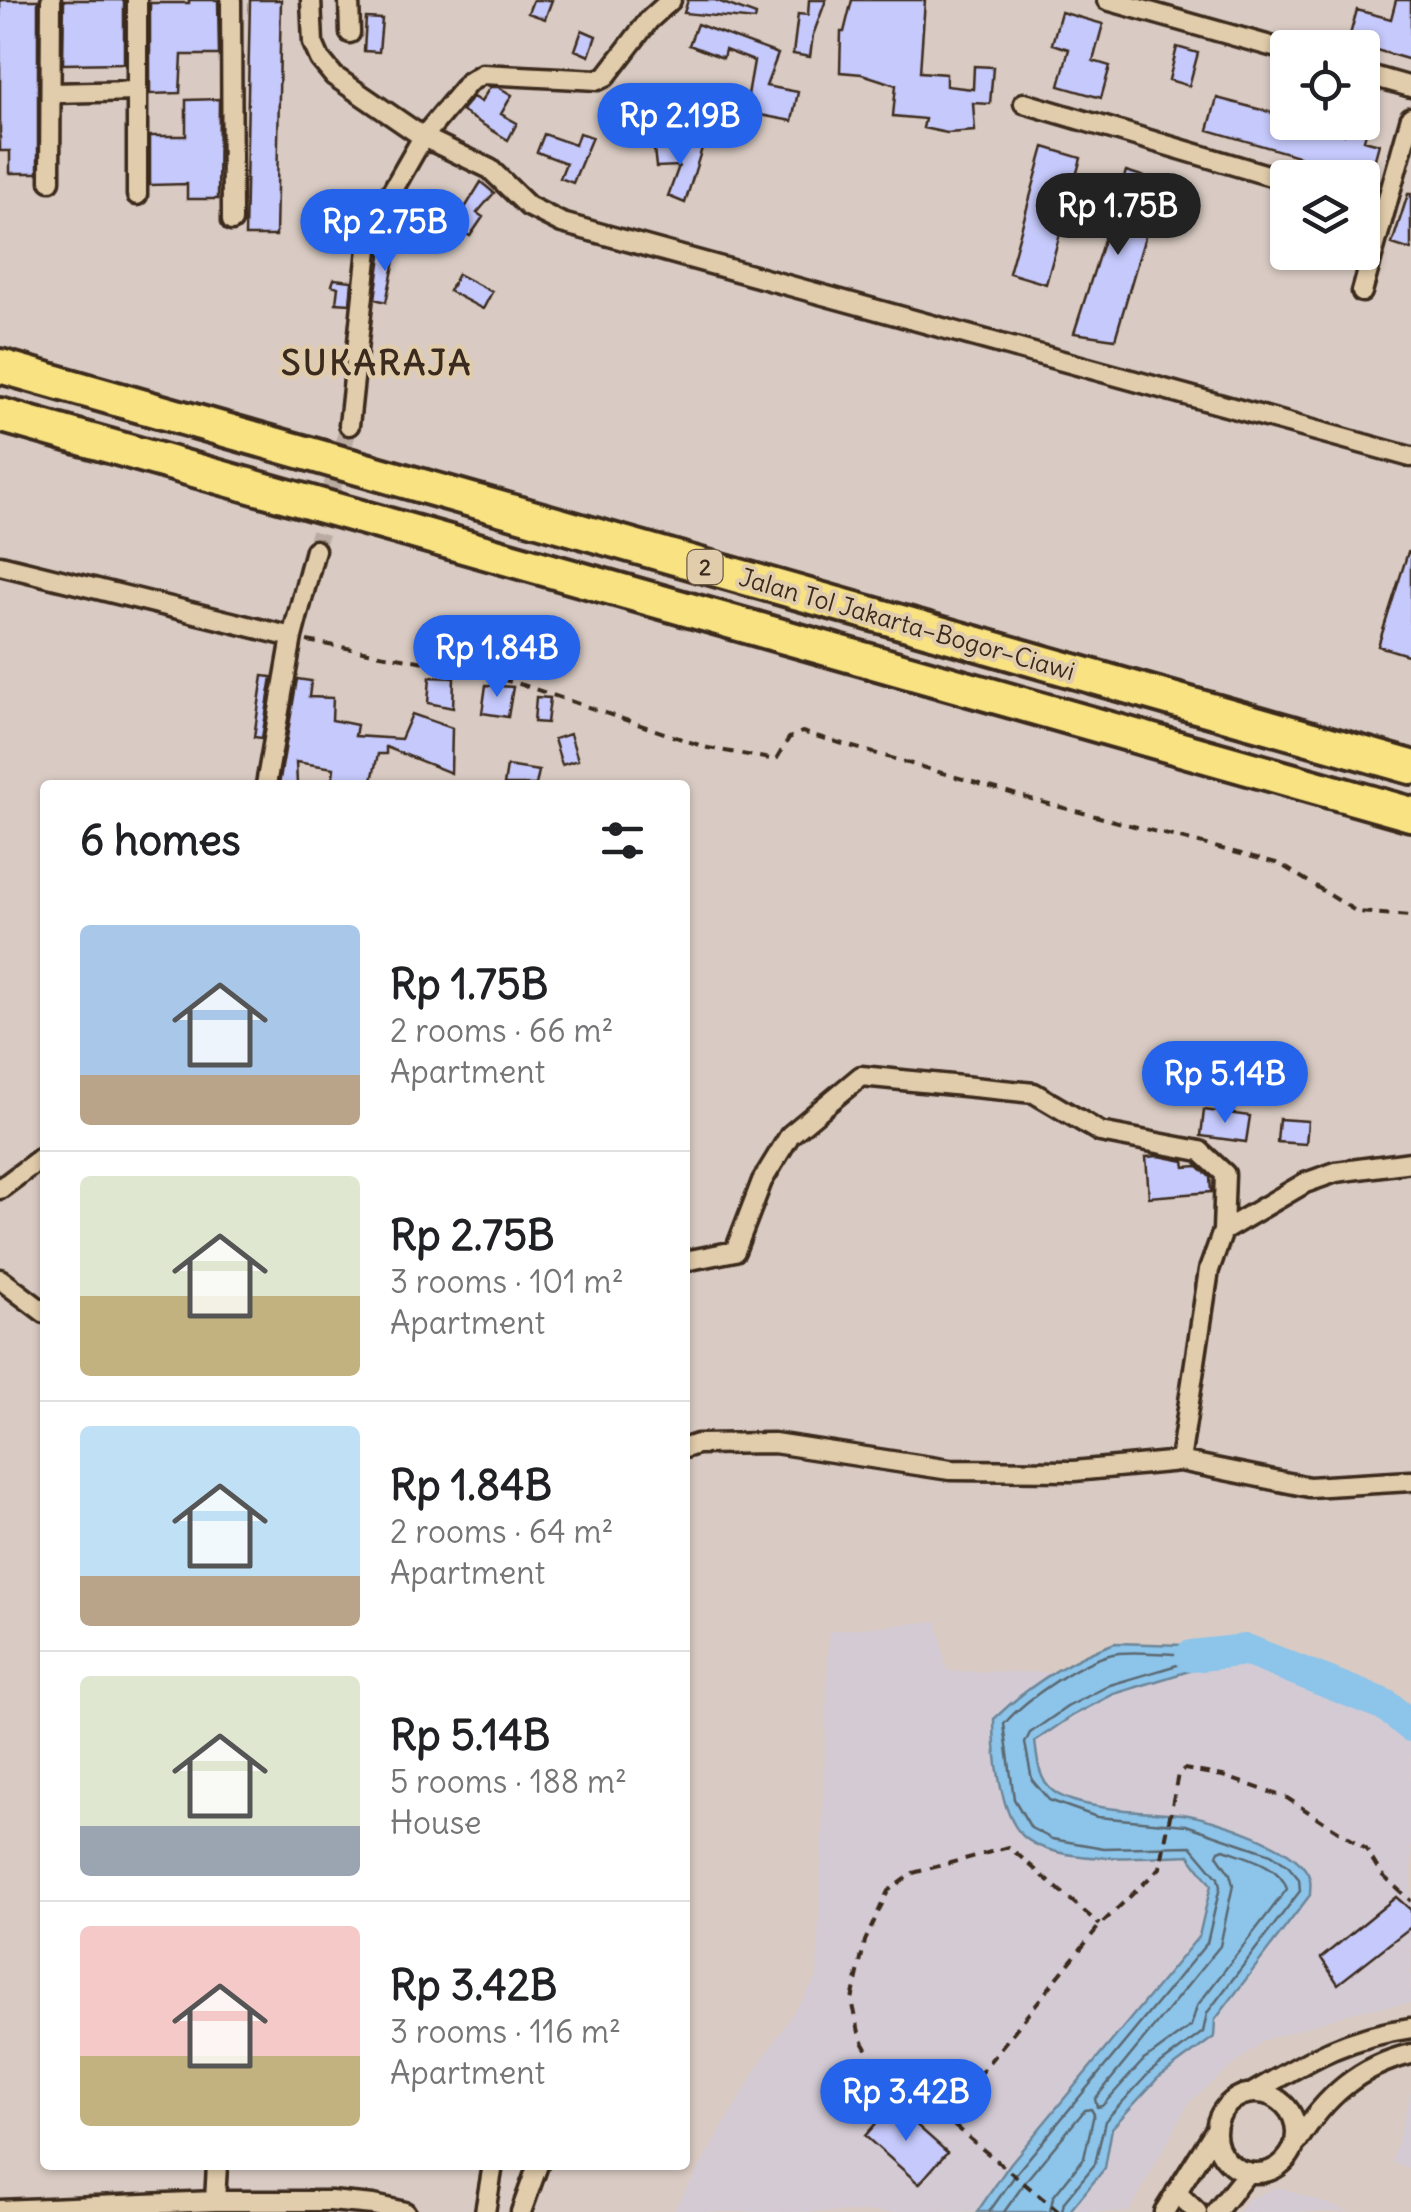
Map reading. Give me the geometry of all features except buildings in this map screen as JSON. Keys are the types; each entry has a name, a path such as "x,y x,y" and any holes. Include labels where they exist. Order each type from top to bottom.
{"highway":[{"name":"Jalan Tol Jakarta–Bogor–Ciawi","path":"0,366 1411,767"},
{"name":"Jalan Tol Jakarta–Bogor–Ciawi","path":"0,415 1411,814"}],"street":[{"path":"50,180 51,0"},
{"path":"138,0 138,196"},
{"path":"231,0 232,221"},
{"path":"311,0 313,42 320,60 334,76 423,138 490,169 528,206 562,224 1411,457"},
{"path":"349,0 350,34"},
{"path":"348,425 368,248 383,207 423,138 469,82 482,74 598,80 606,76 649,20 672,0"},
{"path":"1107,0 1270,47"},
{"path":"1380,78 1411,87"},
{"path":"50,93 136,92"},
{"path":"1024,103 1270,177"},
{"path":"1362,292 1411,117"},
{"path":"1380,209 1385,210"},
{"path":"267,780 292,638 315,550"},
{"path":"0,565 292,638"},
{"path":"690,1259 735,1251 762,1181 790,1135 860,1076 1034,1093 1100,1132 1200,1152 1226,1174 1223,1231 1209,1270 1180,1461"},
{"path":"0,1190 40,1158"},
{"path":"1223,1231 1304,1183 1351,1169 1411,1162"},
{"path":"0,1279 40,1309"},
{"path":"690,1446 774,1443 950,1470 1074,1470 1180,1461 1309,1487 1411,1482"},
{"path":"1164,2212 1228,2104 1306,2061 1363,2036 1411,2028"},
{"path":"1216,2129 1224,2157 1248,2172 1276,2168 1288,2158 1317,2110 1335,2092 1368,2068 1411,2054"},
{"path":"1254,2092 1273,2096 1288,2108 1296,2126 1295,2145"},
{"path":"215,2202 218,2170"},
{"path":"485,2212 493,2170"},
{"path":"521,2212 536,2170"},
{"path":"1216,2212 1248,2172"},
{"path":"1176,2192 1196,2212"},
{"path":"0,2210 330,2202 405,2212"}],"path":[{"path":"292,638 464,669 708,748 776,760 789,738 802,732 1045,803 1280,864 1357,912 1411,916"},
{"path":"944,2118 1100,1925 1153,1876 1164,1860 1178,1774 1184,1769 1288,1798 1366,1848 1381,1874 1411,1900"},
{"path":"1059,2212 873,2060 860,2037 852,2000 865,1941 888,1891 913,1872 946,1862 1009,1847 1100,1925"}],"shaded area":[{"path":"937,1621 947,1671 1143,1674 1246,1663 1366,1700 1411,1729 1411,2003 1361,2010 1264,2040 1189,2102 1129,2212 673,2212 763,2059 817,1977 829,1631"},
{"path":"1411,2092 1411,2169 1392,2162"},
{"path":"1278,2187 1350,2212 1240,2212 1247,2200"}],"water":[{"path":"1115,1643 1219,1646 1236,1651 1235,1657 1114,1694 1035,1741 1044,1781 1064,1798 1079,1803 1182,1814 1254,1836 1291,1855 1303,1867 1310,1879 1310,1895 1215,2020 1214,2037 1158,2078 1112,2128 1105,2168 1069,2212 977,2212 1010,2164 1199,1936 1211,1885 1189,1855 1079,1856 1038,1846 1015,1826 1003,1797 994,1719 1050,1675"}],"waterway":[{"path":"1191,1656 1246,1650 1385,1705 1411,1726"}],"tunnel":[{"path":"315,550 349,425"}],"district":[{"name":"SUKARAJA","path":"377,362"}]}
